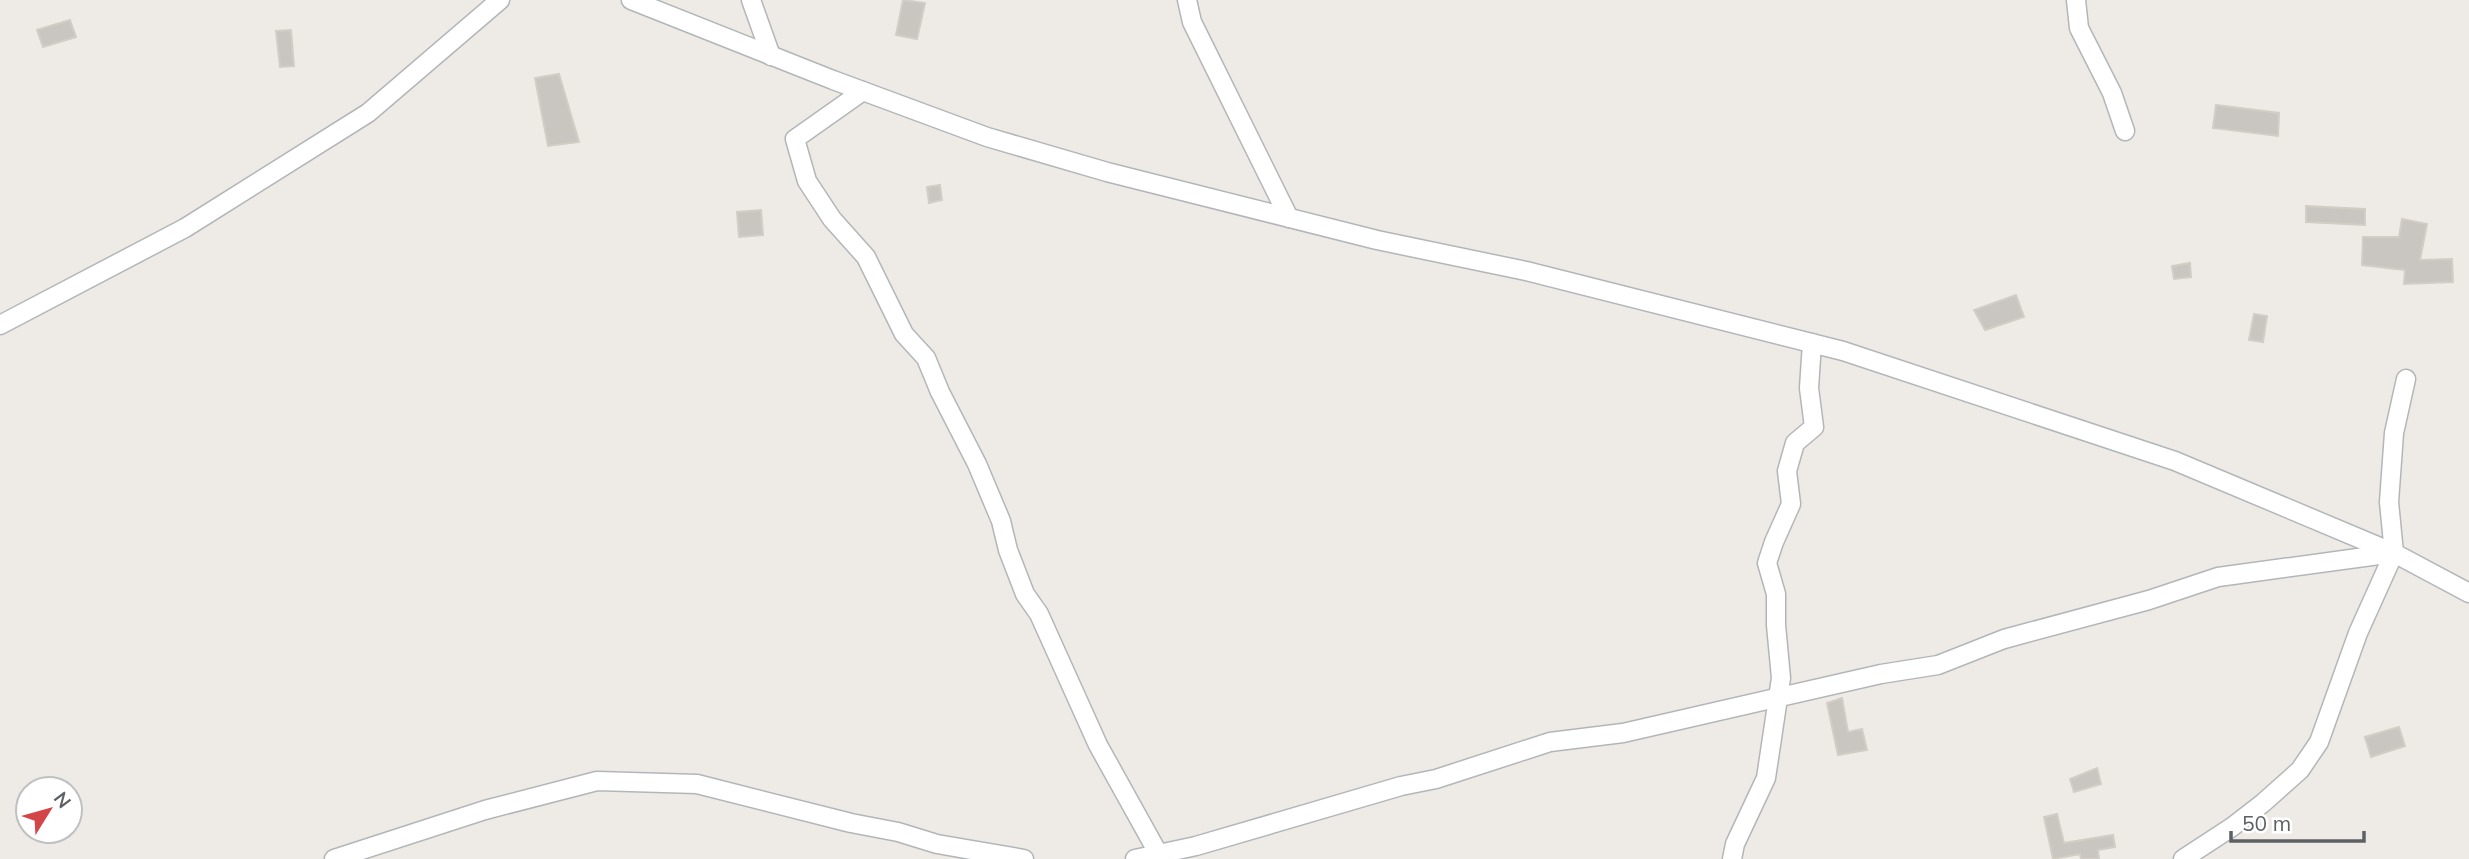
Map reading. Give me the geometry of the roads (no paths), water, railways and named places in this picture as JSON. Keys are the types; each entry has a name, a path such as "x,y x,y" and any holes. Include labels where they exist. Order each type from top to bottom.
{"street":[{"path":"0,325 185,228 368,113 500,0"},
{"path":"631,0 987,137 1107,172 1377,240 1526,271 1843,351 2175,461 2393,553 2469,593"},
{"path":"751,0 771,56"},
{"path":"1187,0 1192,22 1289,218"},
{"path":"2076,0 2079,28 2112,93 2125,131"},
{"path":"863,91 795,139 807,181 832,219 866,257 904,334 926,358 1001,521 1008,550 1025,594 1039,614 1098,745 1161,856"},
{"path":"1732,859 1735,845 1766,779 1781,678 1776,594 1767,563 1791,504 1787,471 1795,443 1814,427 1809,388 1812,343"},
{"path":"2183,859 2232,827 2300,770 2319,743 2358,633 2393,553 2389,502 2394,433 2406,379"},
{"path":"1135,859 1161,856 1401,786 1436,779 1550,742 1623,733 1778,696 1937,665 2004,639 2149,600 2218,578 2393,553"},
{"path":"334,859 485,810 597,781 697,784 851,823 898,832 937,844 1024,859"}]}
